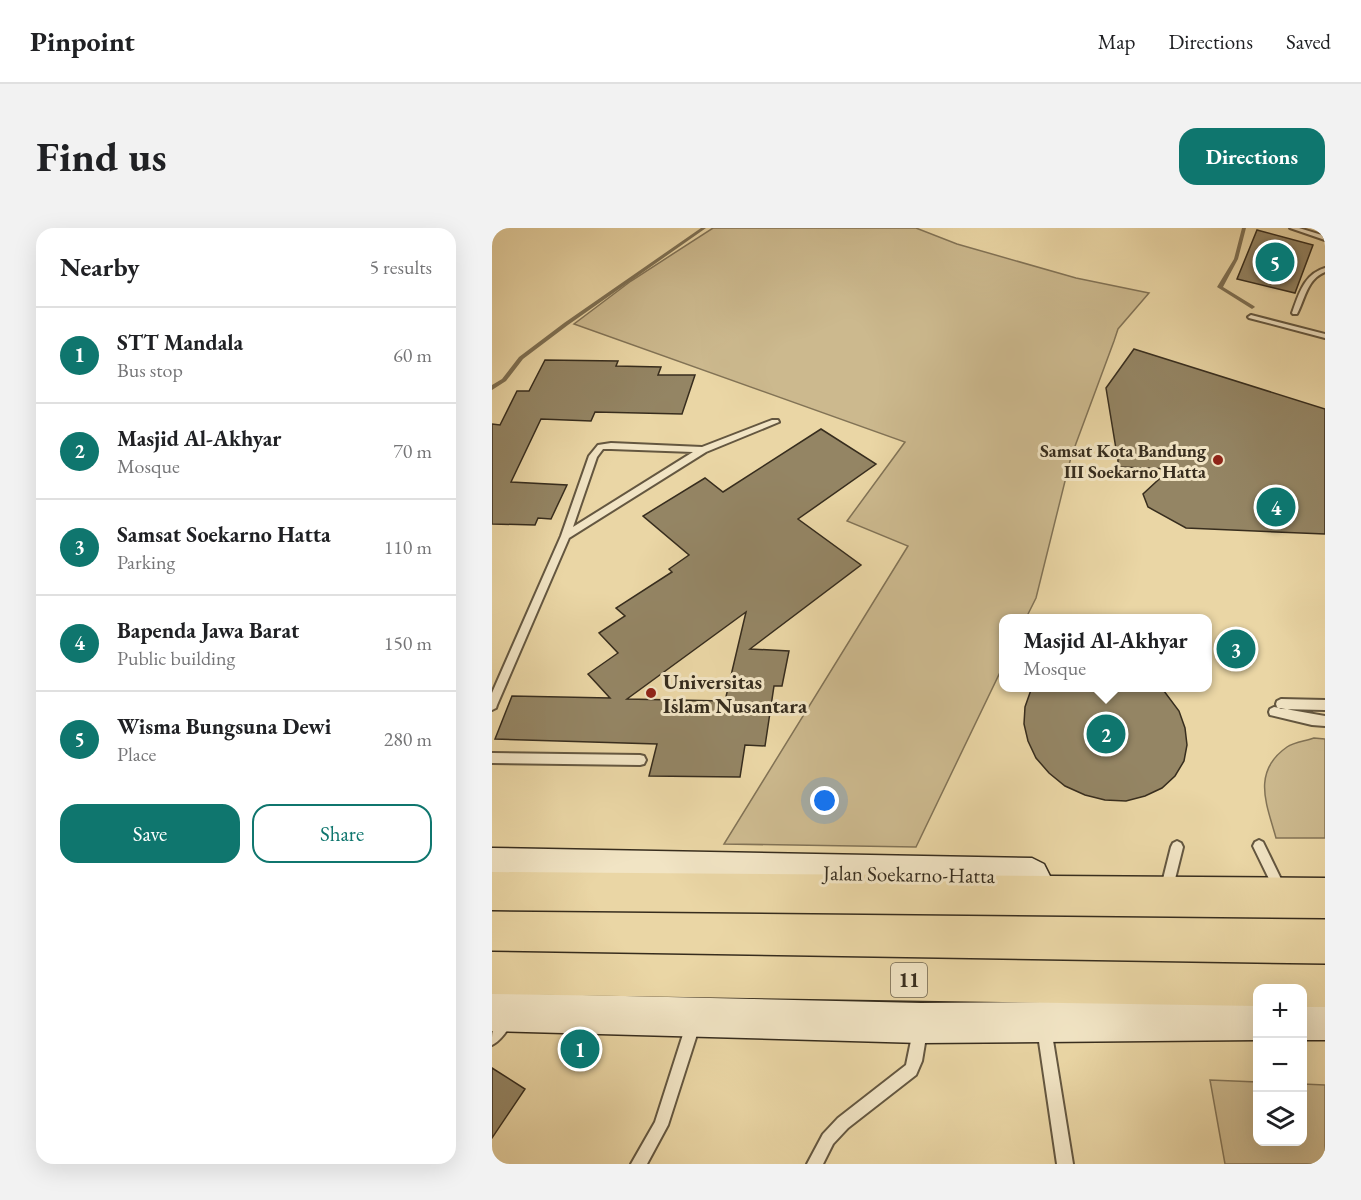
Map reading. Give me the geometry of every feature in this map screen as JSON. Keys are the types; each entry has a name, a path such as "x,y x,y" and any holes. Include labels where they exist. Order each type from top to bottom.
{"highway":[{"name":"Jalan Soekarno-Hatta","path":"492,891 1325,898"},
{"name":"11","path":"492,973 1325,986"}],"main road":[{"name":"Jalan Soekarno-Hatta","path":"492,865 1173,863 1275,879 1325,881"},
{"path":"499,1021 695,1016 921,1023 1253,1020"},
{"path":"1307,1020 1325,1020"}],"lane":[{"path":"1293,228 1325,238"},
{"path":"1295,313 1306,286 1315,274 1325,270"},
{"path":"1251,317 1325,336"},
{"path":"565,536 703,450 775,422"},
{"path":"492,705 565,536 593,456 601,447 611,446 703,450"},
{"path":"1325,705 1277,708 1312,720 1325,721"},
{"path":"492,758 640,760"},
{"path":"1259,846 1275,879"},
{"path":"639,1164 661,1125 695,1016"},
{"path":"1043,1022 1065,1164"},
{"path":"815,1164 828,1139 843,1123 911,1070 915,1061 921,1023"}],"shaded area":[{"path":"713,228 916,228 957,244 1076,278 1149,293 1118,329 1071,457 1036,598 1028,614 999,614 999,674 916,847 724,844 908,546 847,521 905,442 574,324 631,281"},
{"path":"1314,738 1325,739 1325,838 1276,838 1266,801 1265,778 1269,767 1287,747"},
{"path":"1210,1080 1253,1082 1253,1146 1307,1146 1307,1084 1325,1085 1325,1164 1225,1164"}],"building":[{"path":"1257,230 1313,245 1295,293 1237,279"},
{"path":"1134,349 1325,409 1325,534 1186,528 1148,507 1143,494 1170,469 1119,467 1106,388"},
{"path":"545,360 618,361 616,366 661,367 658,375 695,375 682,414 595,412 591,421 541,419 511,482 567,485 551,519 538,518 535,525 492,524 492,424 500,425 517,391 529,391"},
{"path":"821,429 876,464 798,519 861,565 750,649 789,651 782,686 774,686 765,746 745,745 740,777 649,776 657,744 495,739 512,696 610,698 588,674 618,653 599,633 625,616 616,608 672,572 669,569 689,555 643,516 705,478 723,492","holes":["746,612 725,701 627,699"]},
{"path":"1030,692 1165,692 1179,711 1185,728 1187,745 1184,761 1175,776 1162,788 1145,796 1126,801 1105,800 1085,795 1065,786 1036,758 1028,741 1024,724 1025,707"},
{"path":"492,1068 525,1089 492,1138"}],"waterway":[{"path":"492,388 504,380 521,358 566,324 704,228"},
{"path":"1244,228 1236,259 1220,287 1252,307"}],"place":[{"name":"Wisma Bungsuna Dewi","path":"1275,262"},
{"name":"Samsat Kota Bandung III Soekarno Hatta","path":"1218,460"},
{"name":"Bapenda Jawa Barat","path":"1276,507"},
{"name":"Samsat Soekarno Hatta","path":"1236,649"},
{"name":"Universitas Islam Nusantara","path":"651,693"},
{"name":"Masjid Al-Akhyar","path":"1106,734"},
{"name":"STT Mandala","path":"580,1049"}]}
